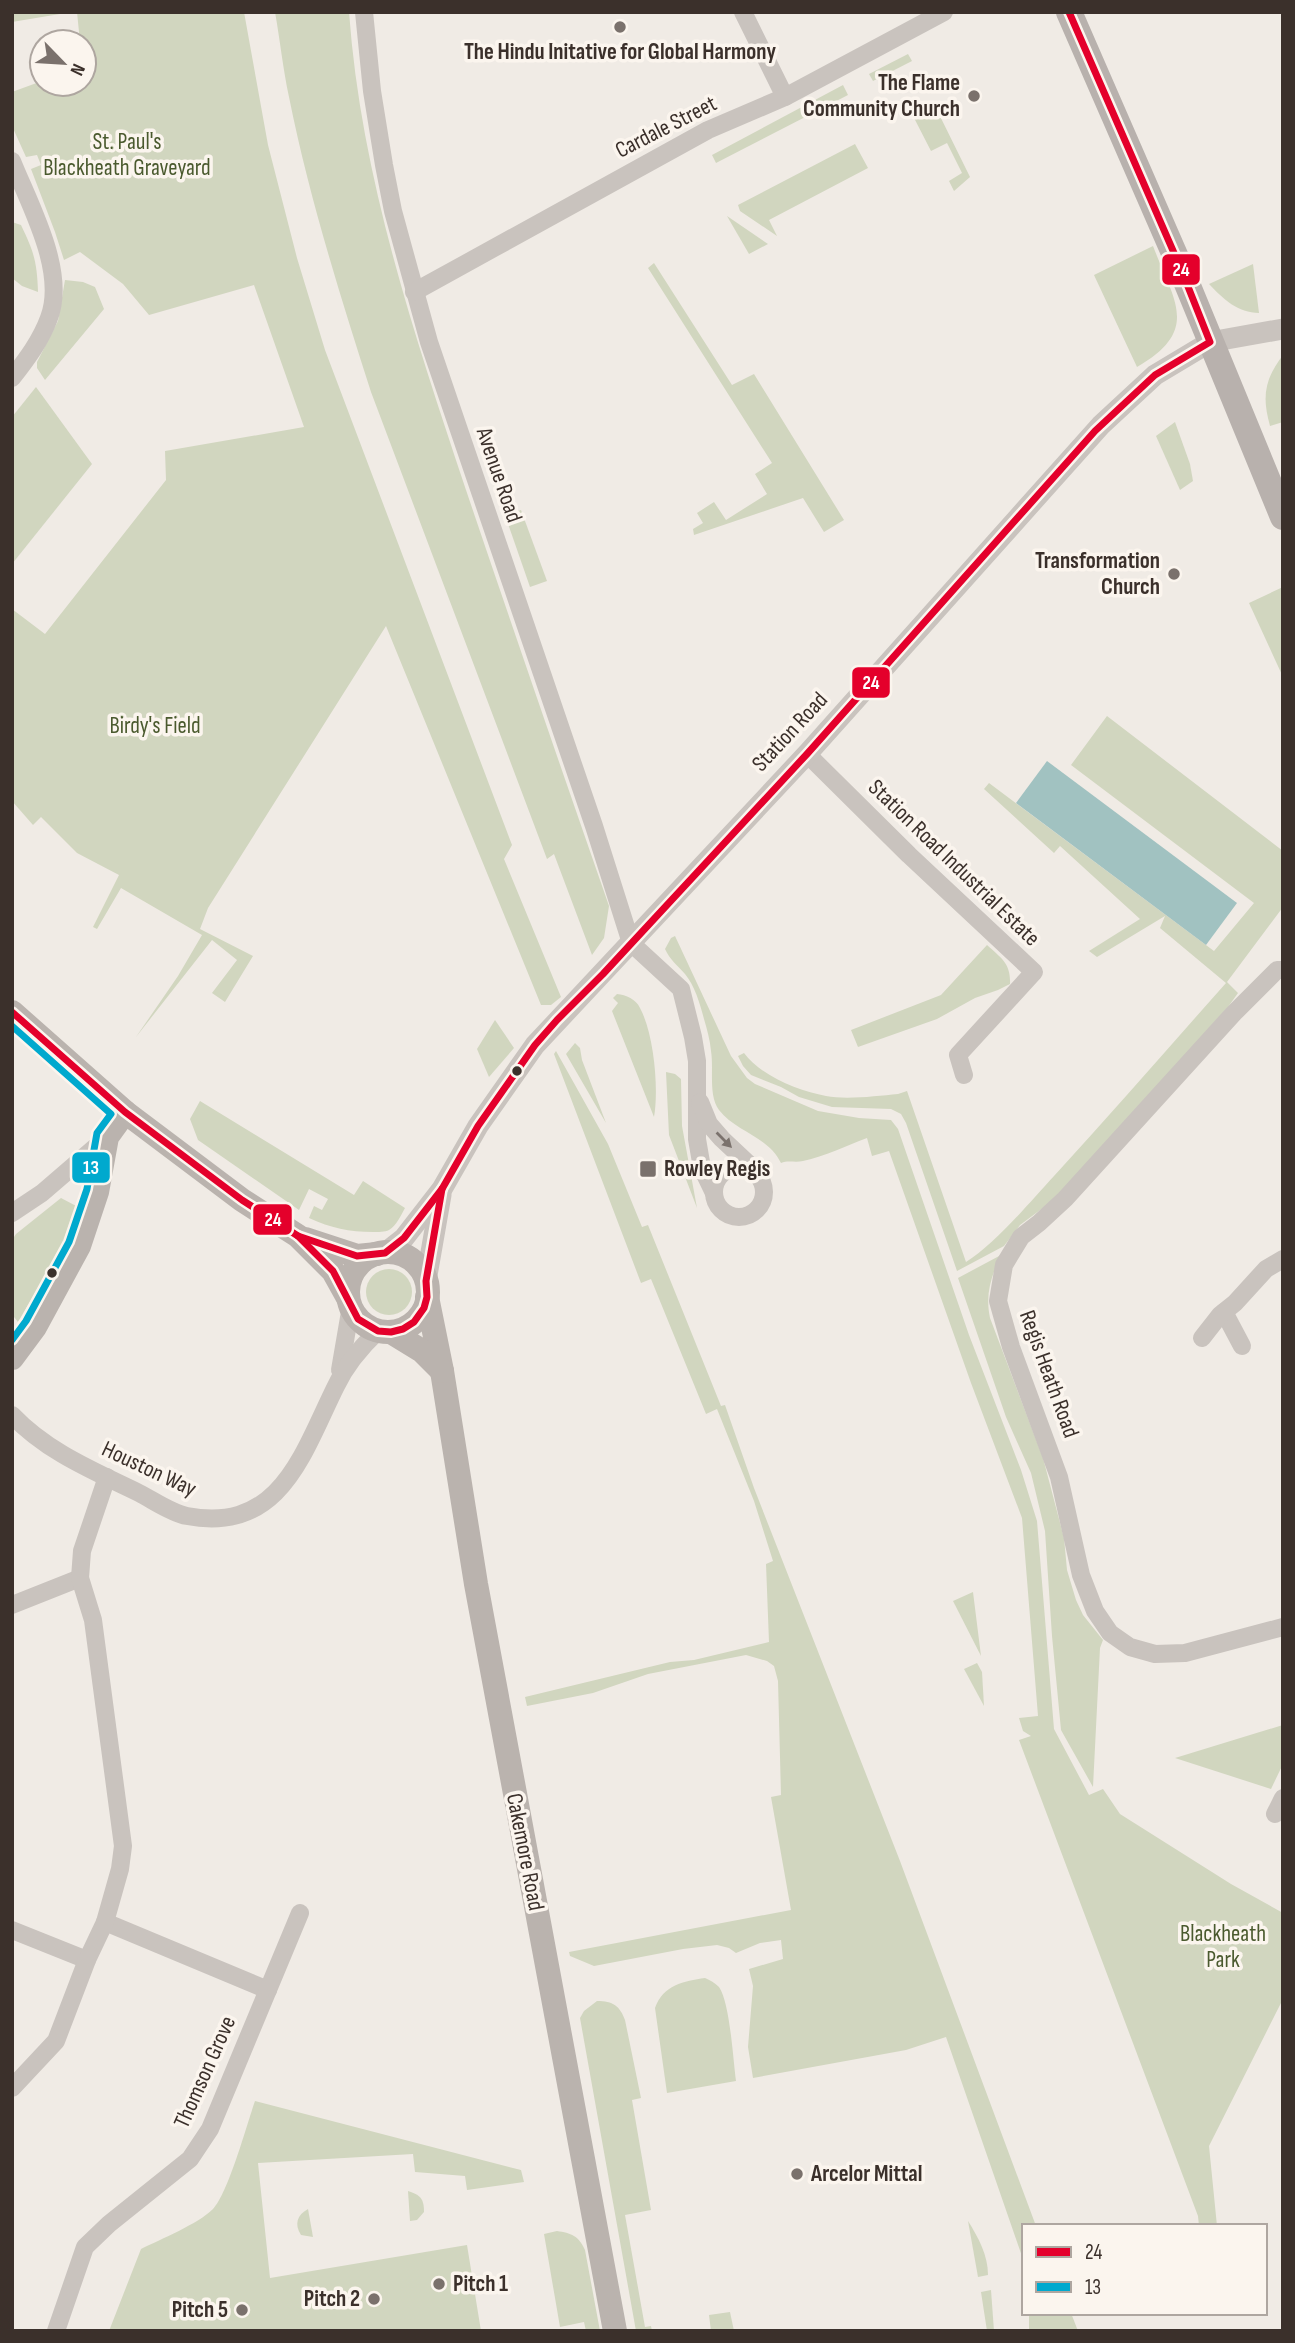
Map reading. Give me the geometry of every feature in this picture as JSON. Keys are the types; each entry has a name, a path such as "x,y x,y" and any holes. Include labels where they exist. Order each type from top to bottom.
{"main road":[{"path":"1069,12 1147,190 1283,517"},
{"path":"12,1012 124,1112 242,1200 298,1236 333,1271 358,1319 365,1325 422,1351 442,1371"},
{"path":"13,1354 35,1327 79,1246 97,1192 107,1137 124,1112"},
{"path":"298,1236 357,1256 381,1253 405,1256 418,1267 427,1289 424,1308 414,1322 403,1329 384,1332"},
{"path":"349,1302 348,1289 352,1273 360,1263 381,1253"},
{"name":"Cakemore Road","path":"427,1289 474,1573 615,2331"}],"street":[{"name":"Avenue Road","path":"364,12 372,91 384,165 414,292 631,943"},
{"path":"743,12 785,97"},
{"name":"Cardale Street","path":"414,292 699,135 785,97 944,12"},
{"path":"12,161 47,250 53,294 50,315 33,351 12,378"},
{"path":"1210,342 1283,329"},
{"name":"Station Road","path":"381,1253 404,1238 442,1189 478,1126 535,1045 557,1020 807,754 1101,425 1155,375 1210,342"},
{"name":"Station Road Industrial Estate","path":"807,754 918,864 1034,972 958,1055 964,1075"},
{"path":"631,943 681,989 697,1060 697,1139 702,1168 719,1207 724,1212 738,1217 750,1215 763,1202 764,1184 751,1164 709,1124 698,1099"},
{"name":"Regis Heath Road","path":"1283,970 1277,970 1234,1013 1065,1199 1021,1237 1004,1265 998,1301 1011,1347 1059,1477 1081,1575 1095,1611 1110,1633 1130,1647 1155,1654 1185,1653 1283,1627"},
{"path":"12,1213 42,1193 107,1137"},
{"path":"714,1193 718,1178 730,1168 745,1167 759,1175"},
{"name":"Station Road","path":"427,1289 442,1189"},
{"path":"1202,1338 1266,1269 1283,1259"},
{"name":"Houston Way","path":"337,1384 346,1343 349,1302"},
{"path":"1224,1312 1242,1346"},
{"name":"Houston Way","path":"12,1415 57,1452 185,1516 224,1519 257,1509 283,1484 308,1447 337,1384 358,1351 384,1332"},
{"path":"12,2088 56,2041 87,1960 106,1922 120,1869 123,1846 93,1620 79,1578 82,1551 107,1477"},
{"path":"12,1605 79,1578"},
{"name":"Thomson Grove","path":"56,2331 85,2247 109,2224 190,2159 210,2129 300,1913"},
{"path":"106,1922 268,1990"},
{"path":"12,1930 87,1960"}],"green space":[{"path":"12,12 72,12 12,22"},
{"path":"77,12 244,12 268,145 297,258 325,350 512,845 504,859 561,997 551,1005 541,1005 386,626 208,908 200,929 253,956 225,1002 212,993 237,960 212,940 136,1037 178,976 202,935 121,888 97,929 93,927 119,875 77,853 41,817 33,825 12,801 12,609 45,634 166,480 165,451 304,427 254,285 149,315 123,284 80,252 64,260 31,169 41,165 37,155 26,157 12,126 12,92 28,86 28,98 98,98 98,28 79,28"},
{"path":"275,12 349,12 355,74 365,134 392,254 409,314 466,490 609,906 604,938 592,955 554,854 547,859 371,392 306,172 287,86"},
{"path":"908,54 912,61 873,81 869,74"},
{"path":"843,85 848,95 716,163 712,155"},
{"path":"934,104 970,177 954,191 949,181 962,173 947,143 931,151 912,114"},
{"path":"855,144 868,168 769,220 777,236 740,211 738,205"},
{"path":"727,216 768,244 749,254"},
{"path":"12,222 21,225 32,250 38,292 22,286 12,278"},
{"path":"1153,246 1174,299 1176,327 1157,353 1137,367 1094,275"},
{"path":"654,263 732,385 754,374 844,520 824,532 803,498 694,535 693,529 703,523 697,513 714,502 726,520 767,494 755,474 772,463 648,268"},
{"path":"1253,264 1259,313 1238,308 1225,300 1209,284"},
{"path":"65,280 83,282 95,287 104,309 45,380 37,368 37,362 58,321"},
{"path":"1283,355 1283,422 1270,426 1266,389"},
{"path":"36,387 92,464 12,564 12,417"},
{"path":"1175,422 1193,481 1180,490 1156,436"},
{"path":"521,510 547,581 530,587 505,515"},
{"path":"1283,587 1283,677 1249,603"},
{"path":"1107,716 1283,851 1283,907 1227,982 1238,993 1228,1007 1059,1196 1020,1225 1004,1246 957,1271 901,1114 891,1109 832,1107 799,1097 751,1075 738,1056 744,1053 760,1069 781,1081 826,1096 862,1097 907,1091 966,1262 989,1245 1076,1152 1226,983 1160,928 1165,916 1097,957 1089,951 1140,919 1060,846 1054,853 984,789 989,783 1214,951 1254,903 1071,765"},
{"name":"Blackheath Park","path":"675,936 731,1056 747,1078 818,1111 891,1120 898,1129 1037,1521 1054,1729 1089,1795 1103,1789 1120,1814 1231,1884 1283,1913 1283,1999 1209,2146 1217,2224 1199,2224 1019,1740 1031,1736 1023,1731 1019,1718 1038,1716 1022,1518 889,1151 872,1156 867,1138 811,1159 781,1163 768,1146 726,1117 719,1110 714,1097 710,1043 697,995 689,979 665,949"},
{"path":"987,945 1007,966 1010,984 975,998 937,1019 858,1047 851,1030 941,995"},
{"path":"617,994 636,1002 649,1032 655,1077 654,1117 612,1011 618,1003 613,998"},
{"path":"495,1020 514,1048 489,1077 477,1049"},
{"path":"575,1043 580,1048 606,1123 566,1054"},
{"path":"556,1051 608,1144 642,1227 648,1225 721,1406 725,1405 754,1488 900,1861 1035,2224 1022,2224 1022,2256 946,2037 906,2050 753,2078 748,2047 753,1986 749,1969 783,1959 781,1940 760,1943 736,1953 717,1945 594,1966 570,1956 569,1952 791,1910 771,1797 781,1795 778,1681 774,1666 746,1655 648,1674 593,1693 527,1706 525,1697 670,1662 694,1660 769,1642 766,1564 773,1561 754,1501 717,1409 706,1414 651,1279 641,1283 554,1054"},
{"path":"666,1072 681,1079 682,1126 697,1208 669,1135"},
{"path":"200,1101 354,1195 363,1181 405,1208 394,1225 383,1232 340,1229 309,1218 314,1206 322,1210 328,1199 309,1189 299,1210 198,1140 190,1119"},
{"path":"61,1198 80,1208 55,1259 18,1322 14,1317 12,1240"},
{"path":"1001,1255 990,1286 990,1318 1043,1458 1064,1538 1067,1570 1076,1600 1083,1615 1103,1640 1100,1648 1093,1787 1061,1730 1045,1531 1031,1473 1006,1417 958,1278"},
{"path":"389,1269 405,1276 412,1292 405,1308 389,1315 373,1308 366,1292 373,1276"},
{"path":"973,1592 981,1656 953,1601"},
{"path":"977,1663 982,1672 984,1706 964,1669"},
{"path":"1283,1725 1283,1764 1271,1789 1175,1758"},
{"path":"705,1978 719,1987 723,1995 736,2081 667,2093 655,2008 663,1994 675,1985"},
{"path":"597,2001 615,2005 623,2015 641,2098 632,2100 651,2210 625,2215 645,2327 651,2326 652,2331 636,2331 580,2018 584,2011"},
{"path":"255,2101 521,2170 524,2182 467,2190 465,2176 415,2172 413,2154 258,2163 270,2278 467,2245 481,2331 109,2331 141,2249 198,2220 219,2201 231,2174"},
{"path":"408,2191 418,2196 423,2203 424,2212 417,2220 410,2221"},
{"path":"308,2209 313,2237 301,2235 297,2224 301,2214"},
{"path":"968,2221 984,2253 988,2275 978,2277"},
{"path":"557,2231 574,2236 585,2250 600,2331 586,2331 584,2322 560,2327 544,2234"},
{"path":"991,2290 994,2331 987,2331 981,2292"},
{"path":"730,2312 734,2331 711,2331 709,2315"},
{"path":"1029,2315 1072,2315 1078,2331 1029,2331"}],"water":[{"path":"1047,761 1237,903 1206,945 1016,803"}],"transit line":[{"name":"24","path":"298,1236 357,1256 385,1253 404,1238 442,1189 478,1126 535,1045 557,1020 807,754 1095,431 1155,375 1210,342 1069,12"},
{"name":"24","path":"12,1012 125,1112 242,1200 298,1236 333,1271 358,1319 378,1331 403,1329 414,1322 424,1308 442,1189"},
{"name":"13","path":"12,1026 111,1114 97,1133 87,1189 69,1242 26,1321 12,1340"}],"place":[{"name":"The Hindu Initative for Global Harmony","path":"620,27"},
{"name":"The Flame Community Church","path":"974,96"},
{"name":"Transformation Church","path":"1174,574"},
{"name":"Rowley Regis","path":"648,1169"},
{"name":"Arcelor Mittal","path":"797,2174"},
{"name":"Pitch 1","path":"439,2284"},
{"name":"Pitch 2","path":"374,2299"},
{"name":"Pitch 5","path":"242,2310"}],"park label":[{"name":"St. Paul's Blackheath Graveyard","path":"127,155"},
{"name":"Birdy's Field","path":"155,726"}]}
